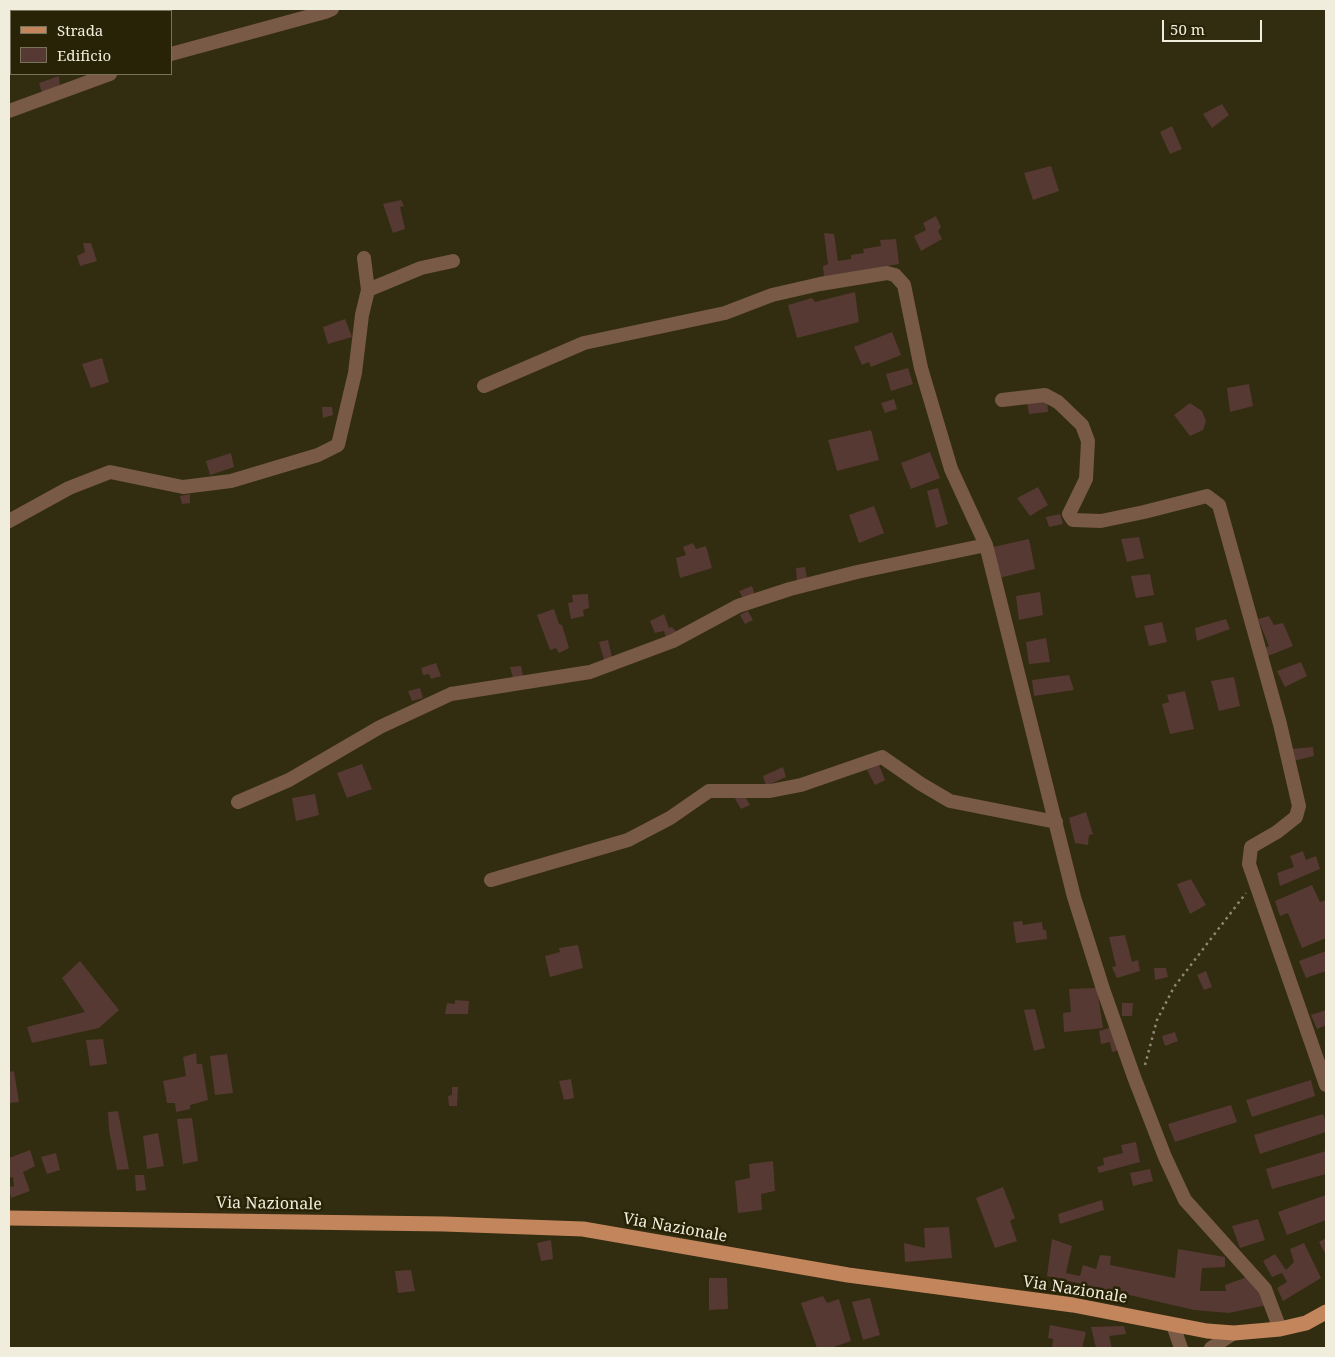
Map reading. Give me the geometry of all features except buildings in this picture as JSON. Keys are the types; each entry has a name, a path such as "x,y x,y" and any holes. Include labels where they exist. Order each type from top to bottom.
{"main road":[{"name":"Via Nazionale","path":"9,1218 444,1224 583,1229 848,1275 1073,1305 1208,1331 1234,1333 1280,1329 1306,1323 1326,1312"}],"street":[{"path":"172,54 332,9"},
{"path":"9,112 107,75"},
{"path":"9,521 69,488 110,472 183,487 231,481 318,455 338,445 355,373 362,315 368,290 364,258"},
{"path":"368,290 421,268 453,260"},
{"path":"484,386 584,342 725,313 772,295 820,284 887,273 896,275 904,285 921,368 951,469 986,545 1074,897 1103,989 1134,1077 1165,1157 1185,1200 1265,1289 1280,1329"},
{"path":"1002,400 1045,395 1058,402 1082,425 1088,441 1086,479 1069,514 1073,520 1101,521 1207,496 1219,505 1280,724 1298,806 1296,817 1277,832 1251,847 1249,864 1326,1085"},
{"path":"238,802 289,780 380,727 451,694 590,672 673,641 738,606 764,597 857,572 986,545"},
{"path":"491,880 628,840 670,818 709,791 778,790 801,785 882,757 950,801 1056,822"},
{"path":"1173,1325 1181,1348"},
{"path":"1211,1348 1234,1333"}],"path":[{"path":"1134,1077 1144,1068 1157,1020 1174,987 1224,919 1247,892 1256,885"}]}
